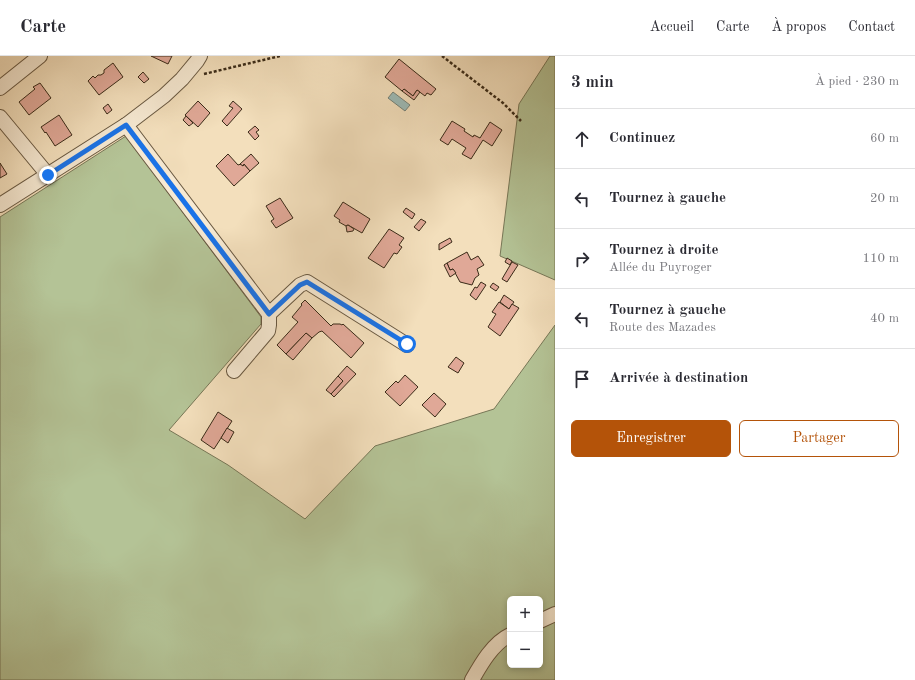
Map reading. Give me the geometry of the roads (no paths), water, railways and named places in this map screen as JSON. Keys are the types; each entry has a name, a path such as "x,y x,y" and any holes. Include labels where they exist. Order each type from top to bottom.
{"street":[{"path":"0,88 40,56"},
{"path":"0,205 126,125 164,96 182,79 200,56"},
{"path":"0,117 48,175"},
{"path":"126,125 269,314 270,325 268,331 234,371"},
{"path":"269,314 300,285 307,282 407,344"},
{"path":"543,620 555,614"},
{"path":"472,680 492,650 507,638"}],"water":[{"path":"393,92 410,105 405,111 388,98"}]}
